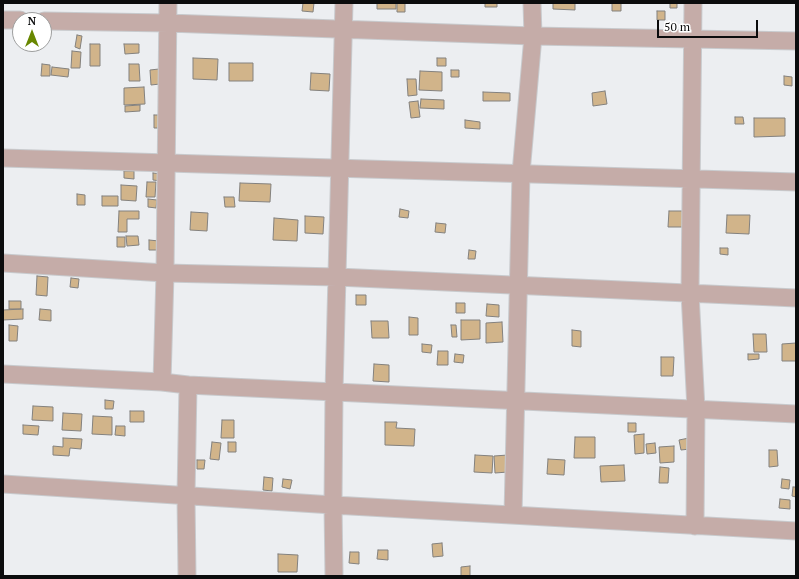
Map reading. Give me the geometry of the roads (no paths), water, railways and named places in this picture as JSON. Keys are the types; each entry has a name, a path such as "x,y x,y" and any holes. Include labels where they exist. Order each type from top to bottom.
{"street":[{"path":"162,382 167,163 168,3"},
{"path":"334,576 334,392 344,3"},
{"path":"513,515 521,173 533,36 532,3"},
{"path":"693,3 690,293 696,410 695,526"},
{"path":"52,21 168,23 533,36 796,41"},
{"path":"3,158 796,182"},
{"path":"3,263 165,273 338,277 796,298"},
{"path":"3,374 162,382 188,385 796,414"},
{"path":"187,576 186,496 188,385"},
{"path":"3,484 333,505 796,531"}]}
